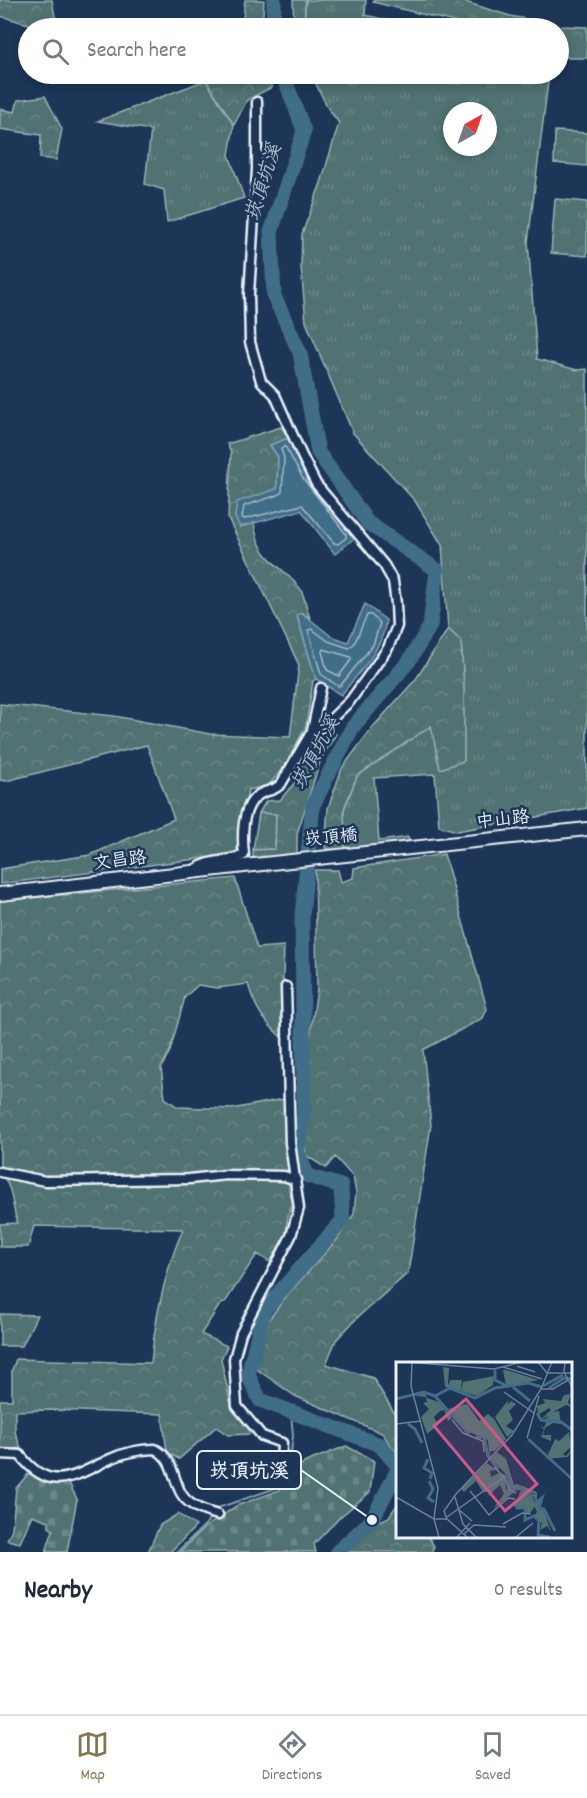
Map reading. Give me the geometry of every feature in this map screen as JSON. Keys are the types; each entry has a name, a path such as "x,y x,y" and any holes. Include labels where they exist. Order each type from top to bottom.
{"main road":[{"name":"中山路","path":"422,848 587,829"},
{"name":"崁頂橋","path":"244,866 422,848"},
{"name":"文昌路","path":"0,894 244,866"}],"street":[{"path":"257,102 257,170 249,294 250,342 261,381 275,395 316,484 384,565 393,581 396,604 397,626 388,648 350,701 324,726 312,732"},
{"path":"192,872 207,862 244,855 242,832 250,805 260,794 275,790 281,784 312,732 321,688"},
{"path":"281,1468 282,1443 262,1436 237,1406 234,1359 242,1333 291,1236 299,1208 290,1143 286,987"},
{"path":"0,1172 45,1181 189,1179 226,1175 284,1176 296,1180"},
{"path":"0,1454 20,1455 38,1474 49,1479 65,1479 112,1458 146,1449 155,1449 164,1455 174,1470 179,1490 186,1500 202,1511 218,1515"}],"green space":[{"path":"0,0 52,0 55,18 18,18 18,21 0,16"},
{"path":"245,0 264,0 263,18 243,18"},
{"path":"293,0 306,0 304,18 294,18"},
{"path":"306,0 366,0 365,15 378,18 304,18"},
{"path":"374,0 459,0 520,18 438,18 373,2"},
{"path":"569,26 587,27 587,58 569,58"},
{"path":"195,84 208,84 234,125 229,155 244,198 167,222 164,190 145,184 151,130 98,121"},
{"path":"208,84 271,84 272,87 247,100 234,125"},
{"path":"316,84 548,84 528,242 537,359 577,370 587,369 587,808 457,831 439,826 435,774 374,778 379,841 408,837 410,845 345,852 344,809 357,776 431,725 464,690 461,642 448,629 442,545 415,501 353,433 306,322 301,267 302,234 321,183 339,123 328,108"},
{"path":"45,96 62,129 56,160 40,158 41,135 0,129 0,109 15,112 18,100"},
{"path":"555,131 587,133 587,166 554,163"},
{"path":"555,199 587,202 587,256 551,253"},
{"path":"281,427 289,438 270,445 278,457 277,489 250,498 240,527 254,523 260,545 265,553 301,590 310,618 302,613 297,616 316,679 313,681 306,726 286,764 269,785 248,790 236,854 0,884 0,869 90,855 174,819 147,745 6,781 0,780 0,704 114,716 210,734 290,737 299,665 228,518 231,453 227,444"},
{"path":"448,629 461,641 464,761 440,769 431,726 357,776 344,809 345,852 325,848 328,808 342,768 372,728 416,679"},
{"path":"330,729 336,734 321,759 297,834 297,856 253,863 253,850 275,849 276,814 259,813 266,801 280,800 296,781 305,758"},
{"path":"259,813 276,813 275,849 253,850"},
{"path":"444,854 487,1009 483,1018 423,1050 431,1125 408,1273 359,1316 336,1340 326,1364 373,1378 396,1416 396,1452 382,1433 295,1396 255,1368 269,1319 288,1294 336,1241 354,1214 356,1192 353,1177 335,1157 326,1168 305,1155 306,1063 317,989 315,870 338,870 341,882 353,878 354,868"},
{"path":"235,878 257,948 284,946 281,1037 260,1013 248,984 217,988 198,985 185,997 170,1051 161,1068 165,1098 178,1107 232,1109 284,1099 289,1189 293,1204 288,1215 286,1234 270,1262 257,1254 201,1334 227,1346 221,1359 232,1409 252,1430 250,1434 228,1435 216,1427 179,1459 167,1452 162,1414 15,1411 15,1432 21,1448 0,1450 0,1400 12,1400 12,1370 16,1359 151,1363 162,1294 183,1229 34,1226 28,1247 0,1247 0,1224 17,1223 10,1190 0,1167 0,901"},
{"path":"0,1314 37,1315 22,1346 0,1346"},
{"path":"346,1446 374,1461 370,1492 340,1517 314,1544 316,1552 180,1552 203,1529 236,1506 280,1490 290,1471"},
{"path":"29,1473 48,1481 68,1481 77,1499 67,1552 46,1552 53,1530 49,1527 49,1521 32,1515 20,1543 7,1540 12,1529 16,1488"},
{"path":"396,1506 396,1537 429,1537 434,1546 432,1552 343,1552 374,1524 389,1517"},
{"path":"178,1514 196,1526 170,1552 148,1552 160,1525"}],"water":[{"path":"289,438 307,474 356,537 335,554 301,510 240,527 235,517 237,502 277,489 278,457 270,445"},
{"path":"365,604 386,620 384,631 369,660 341,695 316,679 297,615 302,613 331,636 348,642"}],"waterway":[{"name":"崁頂坑溪","path":"273,18 274,0"},
{"name":"崁頂坑溪","path":"287,84 304,131 271,232 274,296 300,353 318,452 368,523 437,570 430,626 409,661 352,728 313,805 302,916 304,1114 297,1152 308,1176 341,1186 343,1220 264,1310 248,1375 260,1400 380,1445 396,1464"},
{"path":"177,1552 206,1524 215,1509 276,1488 285,1478 289,1468 293,1436 291,1413"},
{"name":"崁頂坑溪","path":"337,1552 372,1520 396,1473"}],"place":[{"name":"崁頂坑溪","path":"372,1520"}]}
